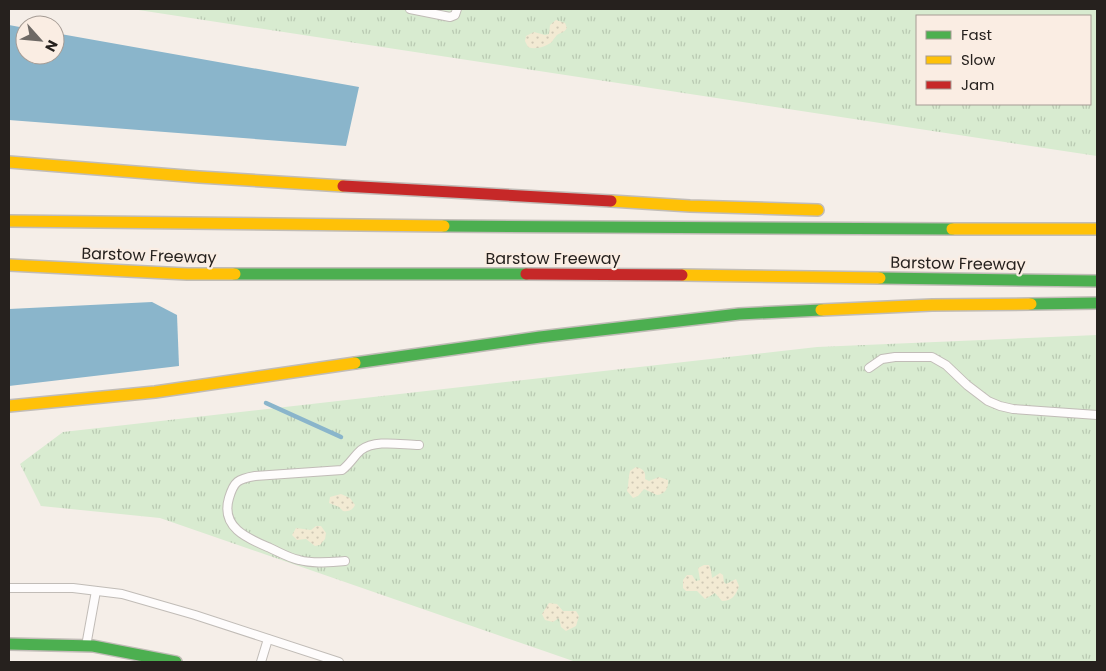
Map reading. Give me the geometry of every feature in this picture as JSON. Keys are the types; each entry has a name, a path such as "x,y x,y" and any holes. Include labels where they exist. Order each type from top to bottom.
{"main road":[{"path":"9,162 199,177 690,206 828,210"},
{"path":"74,179 199,177"},
{"path":"973,218 996,228"},
{"name":"Barstow Freeway","path":"9,221 576,228 1097,228"},
{"name":"Barstow Freeway","path":"9,265 187,274 578,274 1097,281"},
{"path":"92,281 187,274"},
{"path":"9,406 155,392 540,337 739,314 932,305 1097,303"},
{"path":"9,644 86,646 176,662"}],"lane":[{"path":"410,9 450,17 455,15 458,9"},
{"path":"870,368 882,359 895,357 932,358 946,365 978,394 1000,406 1013,409 1097,415"},
{"path":"345,561 318,562 298,560 240,533 232,525 226,505 234,485 241,478 255,476 342,470 348,466 360,451 371,445 419,445"},
{"path":"10,588 73,588 122,594 339,662"},
{"path":"86,646 96,591"},
{"path":"261,662 268,639"}],"green space":[{"path":"132,9 1097,9 1097,156"},
{"path":"1097,335 1097,662 576,662 160,518 41,506 20,464 63,432 817,347"}],"sand":[{"path":"556,20 565,23 567,28 565,31 557,35 552,42 546,45 537,48 528,47 525,41 526,36 534,32 545,35 549,34 550,25"},
{"path":"636,467 644,471 645,479 649,481 659,477 668,480 666,490 657,495 644,489 638,496 633,498 627,491 630,471"},
{"path":"341,494 350,498 355,505 352,509 343,511 329,503 330,497"},
{"path":"316,526 321,526 326,533 325,539 320,545 315,546 306,539 297,540 292,535 296,528 311,530"},
{"path":"709,565 712,578 720,573 723,575 726,584 736,579 739,586 733,597 722,601 715,593 705,599 697,591 686,591 683,588 683,580 687,575 692,575 696,581 700,580 698,568"},
{"path":"549,603 557,604 563,611 576,611 579,616 576,626 566,631 561,627 559,618 553,622 545,620 542,614"}],"water":[{"path":"9,25 15,26 15,65 65,65 65,35 359,87 346,146 9,120"},
{"path":"152,302 177,315 179,366 9,386 9,309"}],"waterway":[{"path":"266,403 341,437"}],"traffic: fast":[{"path":"444,226 952,229"},
{"path":"235,274 526,274"},
{"path":"880,278 1097,281"},
{"path":"1031,304 1097,303"},
{"path":"355,363 540,337 739,314 821,310"},
{"path":"9,644 93,646 176,662"}],"traffic: slow":[{"path":"9,162 343,186"},
{"path":"611,201 690,206 818,210"},
{"path":"9,221 444,226"},
{"path":"952,229 1097,229"},
{"path":"9,265 187,274 235,274"},
{"path":"682,275 880,278"},
{"path":"821,310 932,305 1031,304"},
{"path":"9,406 155,392 355,363"}],"traffic: jam":[{"path":"343,186 611,201"},
{"path":"526,274 682,275"}]}
